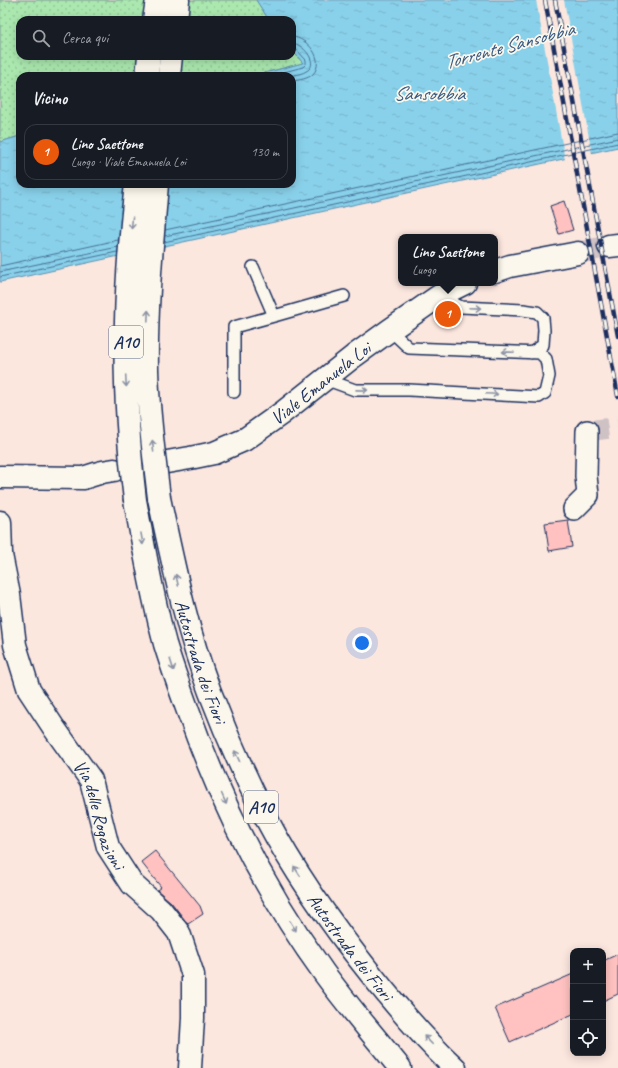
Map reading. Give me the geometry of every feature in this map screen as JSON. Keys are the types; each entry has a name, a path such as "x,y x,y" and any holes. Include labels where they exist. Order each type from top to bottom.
{"main road":[{"path":"155,16 157,0"},
{"path":"176,16 178,0"},
{"path":"147,72 149,60"},
{"path":"169,72 170,60"},
{"name":"Autostrada dei Fiori","path":"136,188 126,322 126,374 130,458 135,500 148,569 165,644 195,732 212,775 266,883 324,974 400,1068"},
{"name":"Autostrada dei Fiori","path":"157,188 147,316 147,370 150,420 159,498 186,621 209,691 235,753 266,818 321,908 386,993 423,1036 455,1068"},
{"path":"498,270 510,266 578,253"},
{"name":"Viale Emanuela Loi","path":"167,462 214,453 244,440 282,413 325,378 390,330 439,296 459,286"},
{"path":"0,463 108,471 82,478 0,477 0,463"},
{"name":"Via delle Rogazioni","path":"0,522 1,552 9,595 14,645 30,690 54,728 91,780 108,847 132,884 161,910 179,933 193,975 193,1018 190,1068"}],"street":[{"path":"574,509 588,495 586,476 587,431"}],"lane":[{"path":"253,267 274,316"},
{"path":"234,392 234,327 344,296"},
{"path":"439,296 461,307 537,312 543,318 543,345 531,353"},
{"path":"325,378 355,390 409,390 539,397 545,393 549,376 546,358 540,353 409,348 390,330"}],"green space":[{"path":"0,0 256,0 266,16 16,16 16,60 296,60 296,55 303,63 268,72 16,72 16,137 0,142"}],"water":[{"name":"Sansobbia","path":"256,0 618,0 618,147 0,282 0,142 16,137 16,188 296,188 296,72 268,72 303,63 296,55 296,16 266,16"}],"pier":[{"path":"536,0 564,0 592,154 565,160"}],"building":[{"path":"564,201 573,230 559,234 550,206"},
{"path":"568,520 572,547 549,551 545,523"},
{"path":"155,851 200,906 203,914 188,924 171,902 157,890 161,887 141,862"},
{"path":"618,954 618,994 606,1000 606,984 606,960"},
{"path":"570,975 570,1015 510,1042 495,1008"}],"tunnel":[{"path":"578,253 609,246"},
{"path":"587,431 618,427"}],"railway":[{"path":"545,0 618,396"},
{"path":"555,0 618,336"}],"place":[{"name":"Lino Saettone","path":"448,314"}],"water label":[{"name":"Torrente Sansobbia","path":"509,45"}]}
